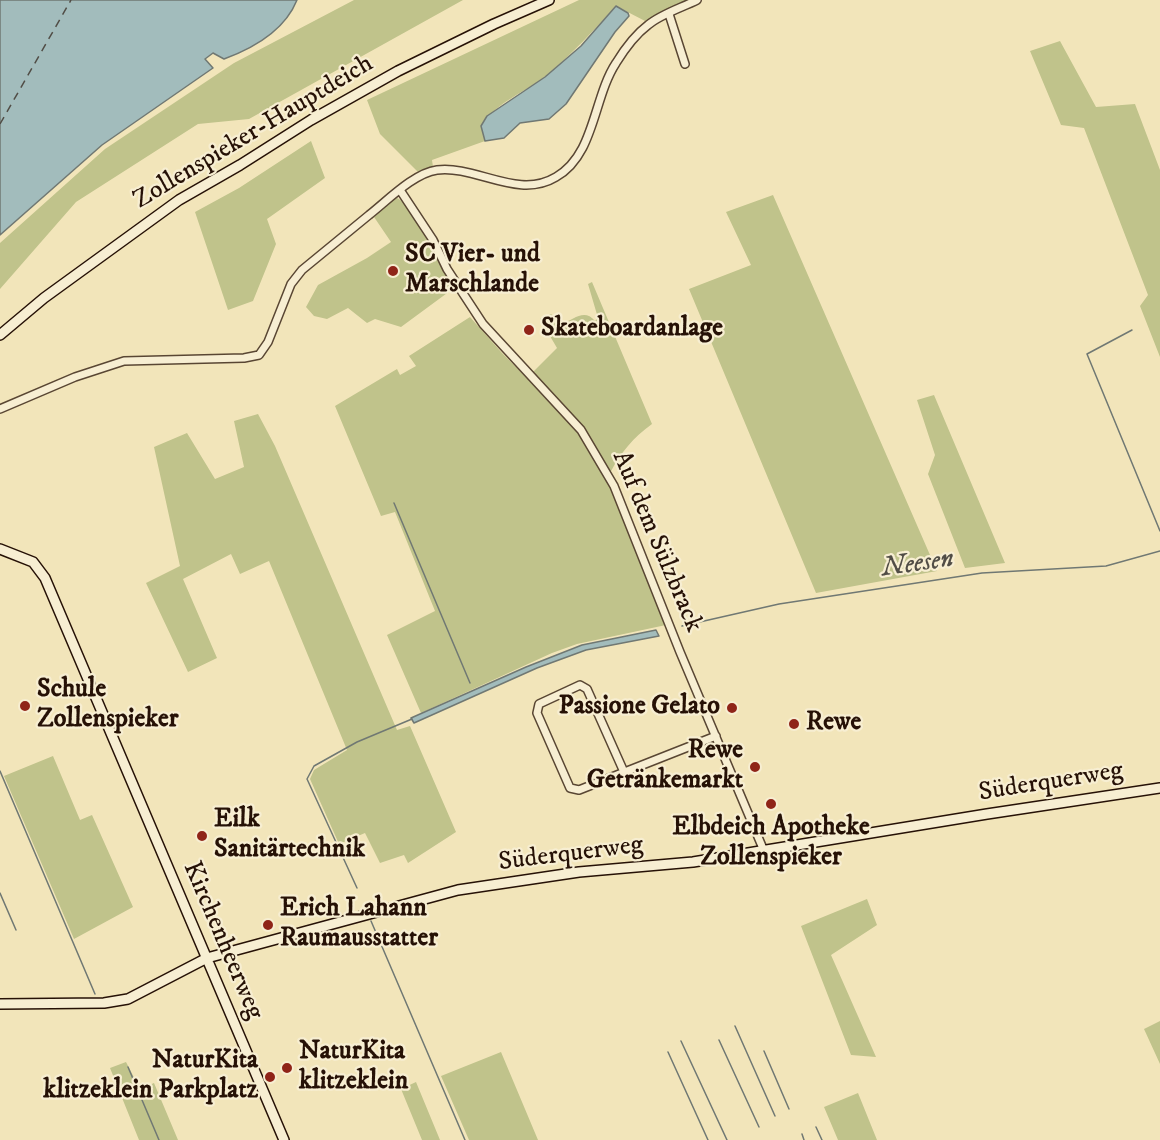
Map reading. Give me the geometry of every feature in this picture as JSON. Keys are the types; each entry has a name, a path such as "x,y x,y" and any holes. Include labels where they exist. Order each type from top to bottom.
{"street":[{"name":"Zollenspieker-Hauptdeich","path":"0,335 52,292 179,200 233,170 321,114 398,71 549,0"},
{"path":"0,409 75,377 124,361 244,358 259,355 268,342 291,284 302,270 419,177 436,170 454,170 508,183 534,184 556,178 582,151 601,93 616,63 649,24 697,0"},
{"path":"669,14 685,64"},
{"name":"Auf dem Sülzbrack","path":"400,190 483,324 581,430 614,486 764,852"},
{"name":"Kirchenheerweg","path":"0,549 33,562 45,578 284,1140"},
{"path":"624,771 587,689 580,685 539,704 537,713 570,788 579,790 716,736"},
{"name":"Süderquerweg","path":"0,1004 123,1000 141,994 207,958 458,890 579,872 693,862 764,852 987,814 1160,788"}],"green space":[{"path":"354,0 463,0 249,119 198,124 76,202 0,289 0,243 105,149 234,63"},
{"path":"579,0 689,0 647,22 616,6 556,67 487,118 481,126 485,141 432,160 433,167 419,173 380,134 367,100"},
{"path":"1060,41 1096,107 1135,104 1160,170 1160,357 1140,306 1148,295 1084,128 1061,125 1030,51"},
{"path":"311,141 325,178 267,219 276,244 253,301 228,310 195,212 239,188"},
{"path":"773,195 937,571 816,593 689,289 751,265 726,212"},
{"name":"SC Vier- und Marschlande","path":"397,198 411,212 454,288 401,327 375,319 367,323 348,308 327,319 314,316 306,307 318,285 391,242 374,217 390,201"},
{"path":"592,282 652,424 628,446 610,473 583,427 532,373 557,348 541,318 551,314 561,324 583,315 595,321 598,318 588,284"},
{"path":"470,317 580,432 611,487 666,625 577,644 552,653 421,713 387,635 435,611 395,512 381,516 335,406 397,369 400,375 416,366 409,356"},
{"path":"934,395 1005,563 965,568 928,474 935,455 917,400"},
{"path":"258,414 275,446 397,730 410,726 456,832 408,863 404,855 380,863 365,833 339,844 310,779 314,770 347,750 269,561 240,574 231,554 183,579 217,658 188,672 146,583 180,566 154,447 187,433 215,479 244,467 234,421"},
{"path":"53,756 80,820 92,815 133,907 74,939 4,776"},
{"path":"867,899 877,925 831,955 876,1057 851,1055 801,926"},
{"path":"1160,1021 1160,1064 1144,1029"},
{"path":"501,1052 538,1140 469,1140 441,1076"},
{"path":"126,1062 140,1089 154,1083 178,1140 139,1140 110,1068"},
{"path":"416,1082 440,1140 422,1140 401,1089"},
{"path":"858,1093 877,1140 838,1140 824,1107"}],"water":[{"path":"0,0 297,0 285,20 267,37 224,59 213,53 205,59 213,68 102,145 0,235"},
{"path":"616,6 629,16 615,32 566,104 549,119 520,123 504,138 485,141 481,126 487,116 545,77 581,46"},
{"path":"656,630 659,636 586,650 537,668 414,723 411,718 582,645"}],"waterway":[{"path":"1132,330 1087,354 1160,531"},
{"path":"394,503 470,683"},
{"name":"Neesen","path":"682,626 779,604 982,573 1106,566 1160,551"},
{"path":"357,888 307,779 314,766 357,742 412,719"},
{"path":"0,771 95,994"},
{"path":"0,893 16,930"},
{"path":"371,921 465,1140"},
{"path":"735,1026 775,1116"},
{"path":"719,1040 759,1127"},
{"path":"681,1041 727,1140"},
{"path":"764,1051 789,1109"},
{"path":"668,1052 708,1140"},
{"path":"128,1067 159,1140"},
{"path":"816,1127 822,1140"},
{"path":"802,1134 804,1140"}],"ferry route":[{"path":"0,124 71,0"}],"place":[{"name":"SC Vier- und Marschlande","path":"393,271"},
{"name":"Skateboardanlage","path":"529,330"},
{"name":"Schule Zollenspieker","path":"25,706"},
{"name":"Passione Gelato","path":"732,708"},
{"name":"Rewe","path":"794,724"},
{"name":"Rewe Getränkemarkt","path":"755,767"},
{"name":"Elbdeich Apotheke Zollenspieker","path":"771,804"},
{"name":"Eilk Sanitärtechnik","path":"202,836"},
{"name":"Erich Lahann Raumausstatter","path":"268,925"},
{"name":"NaturKita klitzeklein","path":"287,1068"},
{"name":"NaturKita klitzeklein Parkplatz","path":"270,1077"}]}
